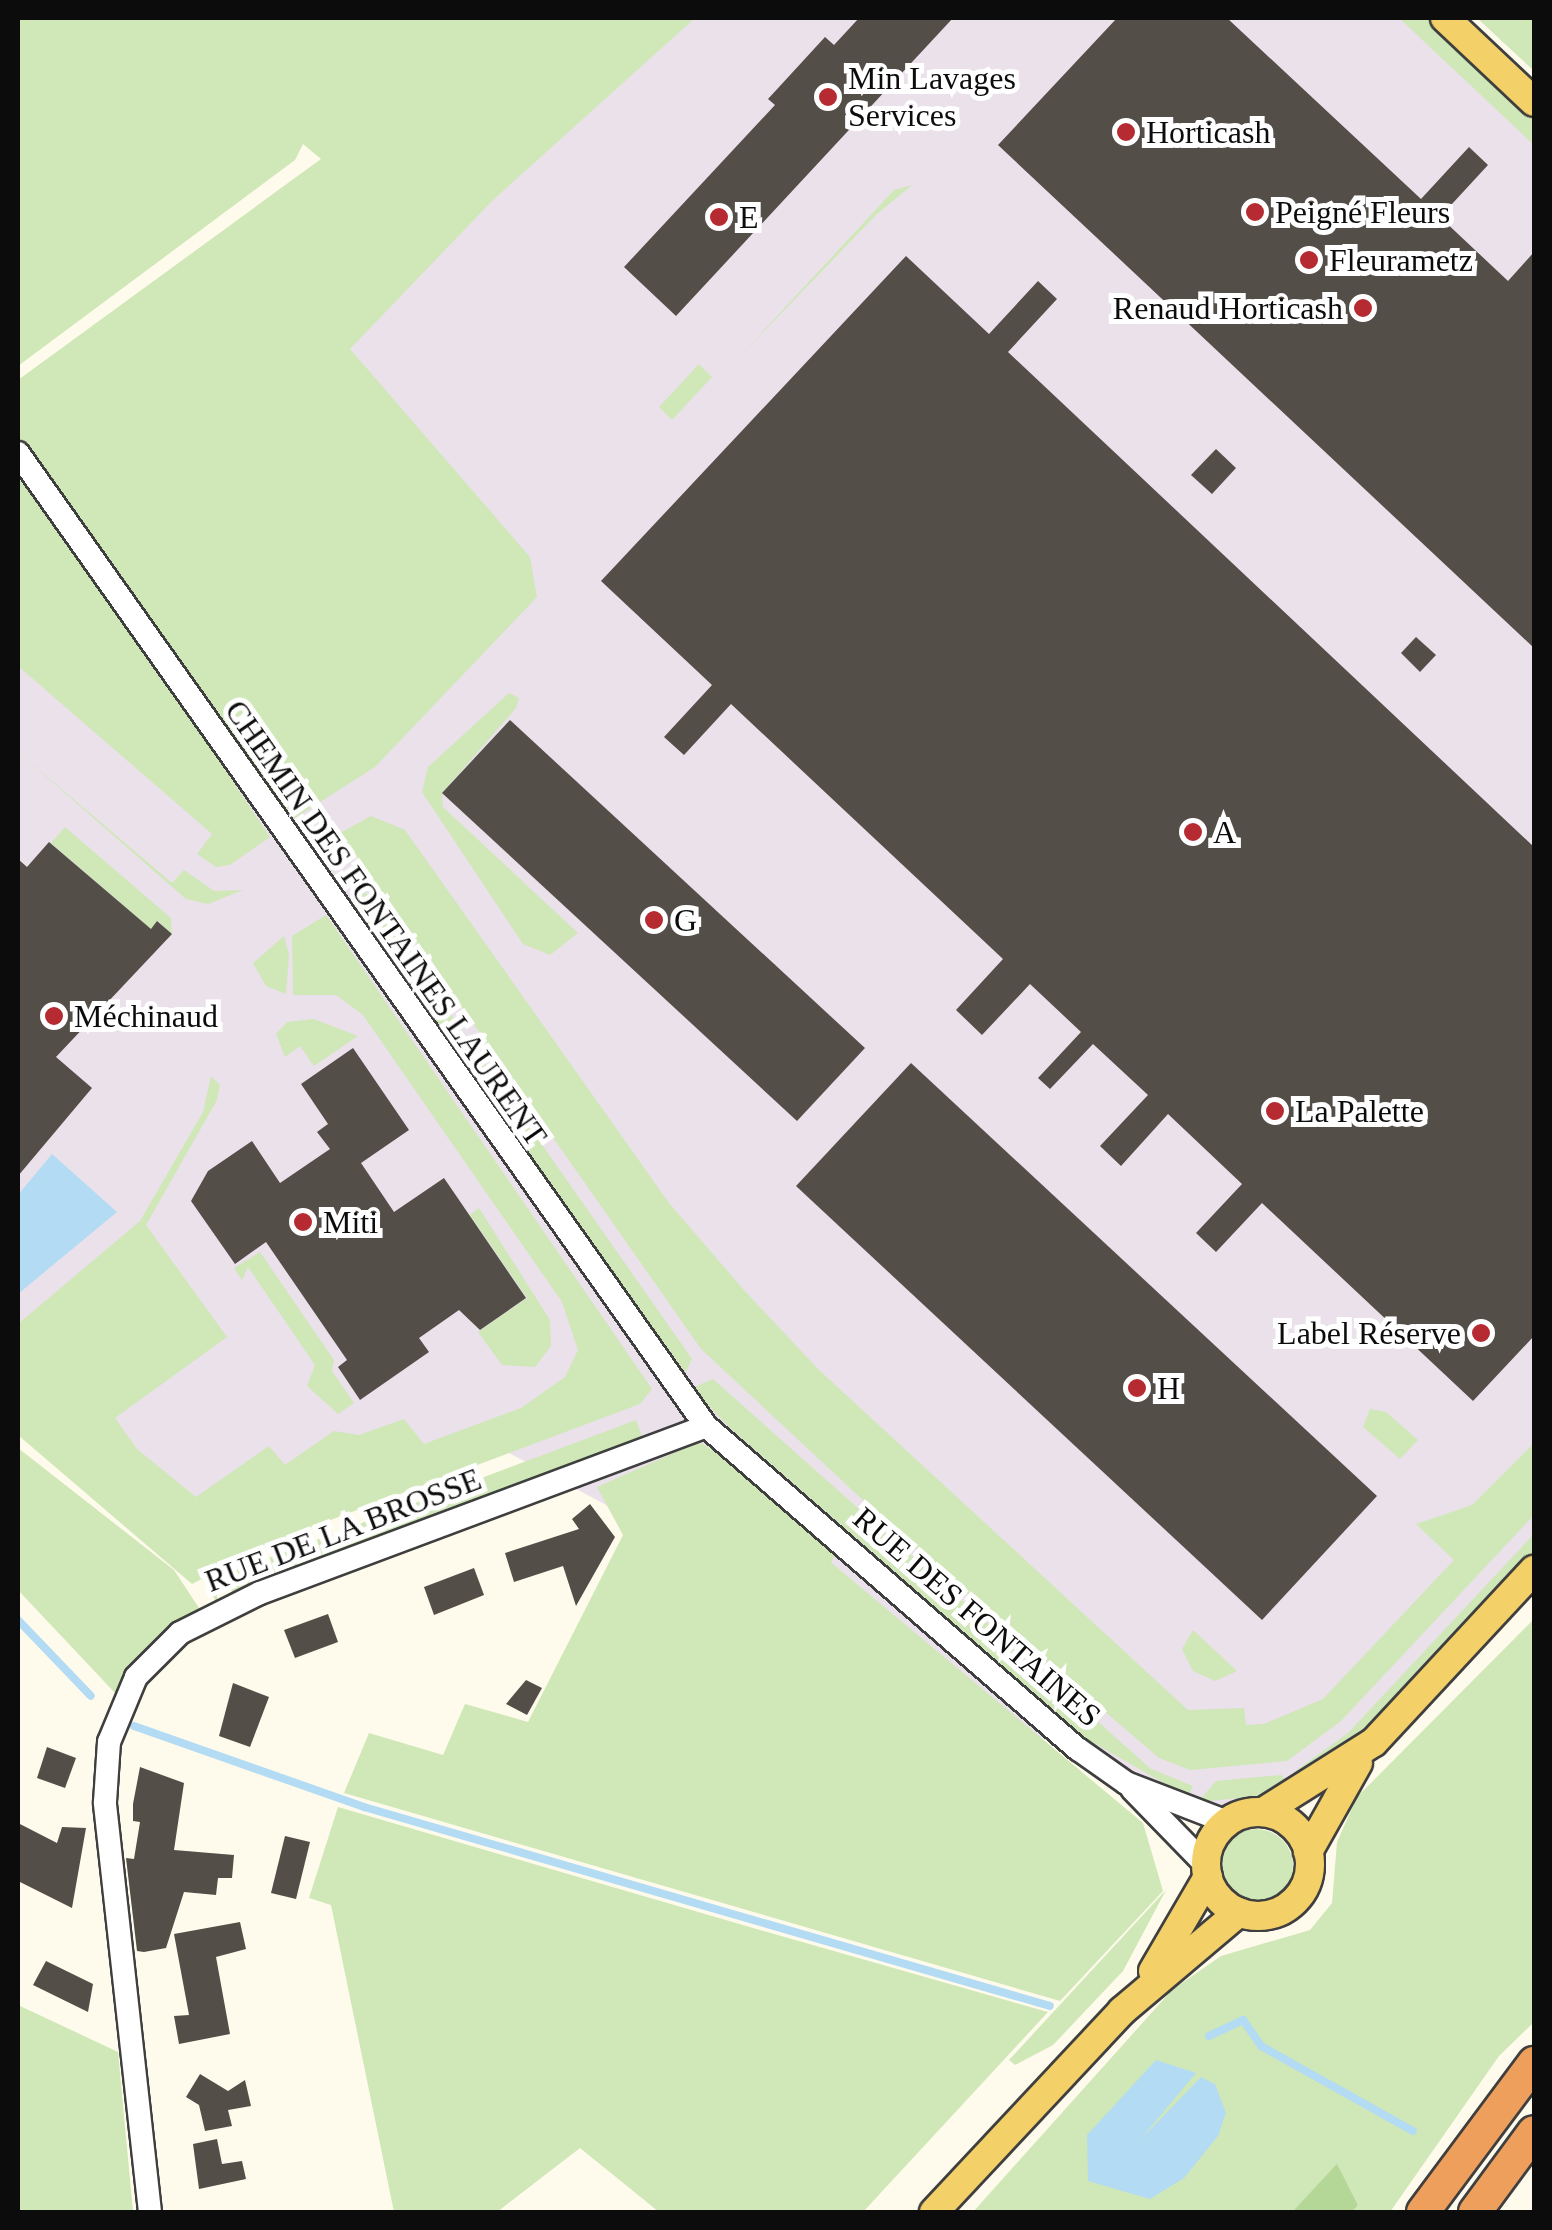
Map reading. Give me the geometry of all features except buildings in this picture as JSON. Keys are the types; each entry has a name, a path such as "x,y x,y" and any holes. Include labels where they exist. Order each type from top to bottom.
{"highway":[{"path":"1423,2212 1534,2063"},
{"path":"1475,2212 1534,2132"},
{"path":"1502,2174 1534,2161"}],"main road":[{"path":"1445,18 1534,102"},
{"path":"1207,1871 1216,1896 1239,1912 1266,1916 1298,1898 1308,1879 1308,1852 1342,1784 1374,1742 1534,1570"},
{"path":"934,2212 1122,2011 1167,1950 1227,1822 1263,1812 1374,1742"},
{"path":"1263,1812 1296,1828 1308,1852"},
{"path":"1122,2011 1239,1912"}],"street":[{"name":"CHEMIN DES FONTAINES LAURENT","path":"18,453 706,1426"},
{"name":"RUE DES FONTAINES","path":"706,1426 1126,1783 1227,1822"},
{"name":"RUE DE LA BROSSE","path":"150,2212 105,1802 109,1742 136,1677 180,1634 260,1593 706,1426"},
{"path":"1126,1783 1207,1871"}],"shaded area":[{"path":"624,18 1444,18 1534,102 1534,1569 1344,1767 1263,1812 1227,1822 1126,1783 481,1438 218,1532 18,1334 18,622"}],"green space":[{"path":"18,18 695,18 492,201 350,349 530,557 537,597 375,767 287,823 18,438 18,380 321,159 303,144 295,160 18,366"},
{"path":"1399,18 1431,18 1534,116 1534,145"},
{"path":"1477,18 1534,18 1534,71"},
{"path":"912,185 876,215 741,355 894,190"},
{"path":"699,364 712,377 672,420 659,407"},
{"path":"18,462 270,837 230,865 216,867 197,854 212,834 18,666"},
{"path":"509,693 519,698 516,708 442,793 443,807 578,933 550,955 523,944 422,792 428,767"},
{"path":"18,752 172,883 184,870 214,891 243,890 208,904 186,899"},
{"path":"371,816 405,830 669,1203 743,1289 818,1369 1188,1710 1244,1708 1246,1725 1264,1724 1323,1699 1454,1560 1416,1524 1472,1505 1534,1443 1534,1515 1341,1721 1287,1761 1190,1770 1159,1758 911,1545 701,1349 340,833"},
{"path":"65,827 171,918 172,934 158,921 151,929 51,843"},
{"path":"363,889 692,1359 683,1377 349,898"},
{"path":"326,915 652,1389 640,1404 237,1555 217,1573 217,1604 204,1578 192,1584 18,1435 18,1324 140,1221 203,1112 211,1076 220,1085 217,1100 146,1225 227,1337 115,1418 137,1449 196,1497 269,1446 285,1465 334,1431 359,1435 404,1419 424,1444 521,1408 565,1377 578,1350 562,1302 363,1015 336,995 293,995 292,936"},
{"path":"284,936 289,955 286,994 266,986 253,963"},
{"path":"314,1019 358,1036 314,1066 300,1046 285,1057 276,1034 287,1022"},
{"path":"479,1208 550,1320 551,1346 535,1367 502,1365 478,1332 527,1298 470,1215"},
{"path":"260,1252 334,1360 332,1371 354,1403 338,1414 307,1386 315,1365 248,1267 242,1280 234,1268"},
{"path":"713,1379 1151,1769 1193,1786 1188,1797 1087,1739 731,1429 692,1388"},
{"path":"1370,1409 1386,1412 1418,1440 1400,1459 1363,1427"},
{"path":"636,1420 643,1439 233,1595 227,1577 234,1571"},
{"path":"699,1442 726,1457 836,1554 831,1562 840,1570 1143,1823 1163,1891 1060,2001 344,1793 369,1733 443,1755 465,1704 528,1722 623,1535 597,1487"},
{"path":"18,1448 174,1570 201,1611 116,1694 18,1590"},
{"path":"1534,1534 1534,1552 1364,1732 1300,1783 1294,1772 1348,1733"},
{"path":"1534,1619 1534,2022 1499,2056 1390,2212 1352,2212 1358,2205 1337,2165 1292,2212 973,2212 1172,1990 1221,1956 1310,1930 1332,1903 1337,1842 1357,1797"},
{"path":"1193,1630 1237,1671 1215,1681 1193,1671 1182,1649"},
{"path":"1281,1775 1288,1782 1272,1795 1198,1802 1216,1781"},
{"path":"338,1807 1048,2012 863,2212 659,2212 580,2148 497,2212 394,2212 331,1905 309,1898"},
{"path":"1256,1829 1282,1840 1293,1866 1282,1892 1256,1903 1230,1892 1219,1866 1230,1840"},
{"path":"1166,1890 1123,1971 1053,2045 1015,2065 1009,2060"},
{"path":"18,2005 118,2052 133,2212 18,2212"},
{"path":"1337,2164 1358,2205 1352,2212 1292,2212"}],"water":[{"path":"52,1154 117,1212 18,1294 18,1195"},
{"path":"1156,2060 1196,2073 1140,2140 1201,2077 1215,2084 1226,2113 1218,2136 1184,2178 1150,2199 1088,2181 1087,2135"}],"waterway":[{"path":"18,1620 91,1696"},
{"path":"134,1726 364,1807 1050,2006"},
{"path":"1209,2036 1243,2020 1261,2046 1413,2131"}],"place":[{"name":"Min Lavages Services","path":"828,97"},
{"name":"Horticash","path":"1126,132"},
{"name":"Peigné Fleurs","path":"1255,212"},
{"name":"E","path":"719,217"},
{"name":"Fleurametz","path":"1309,260"},
{"name":"Renaud Horticash","path":"1363,308"},
{"name":"A","path":"1193,832"},
{"name":"G","path":"654,920"},
{"name":"Méchinaud","path":"54,1016"},
{"name":"La Palette","path":"1275,1111"},
{"name":"Miti","path":"303,1222"},
{"name":"Label Réserve","path":"1481,1333"},
{"name":"H","path":"1137,1388"}]}
